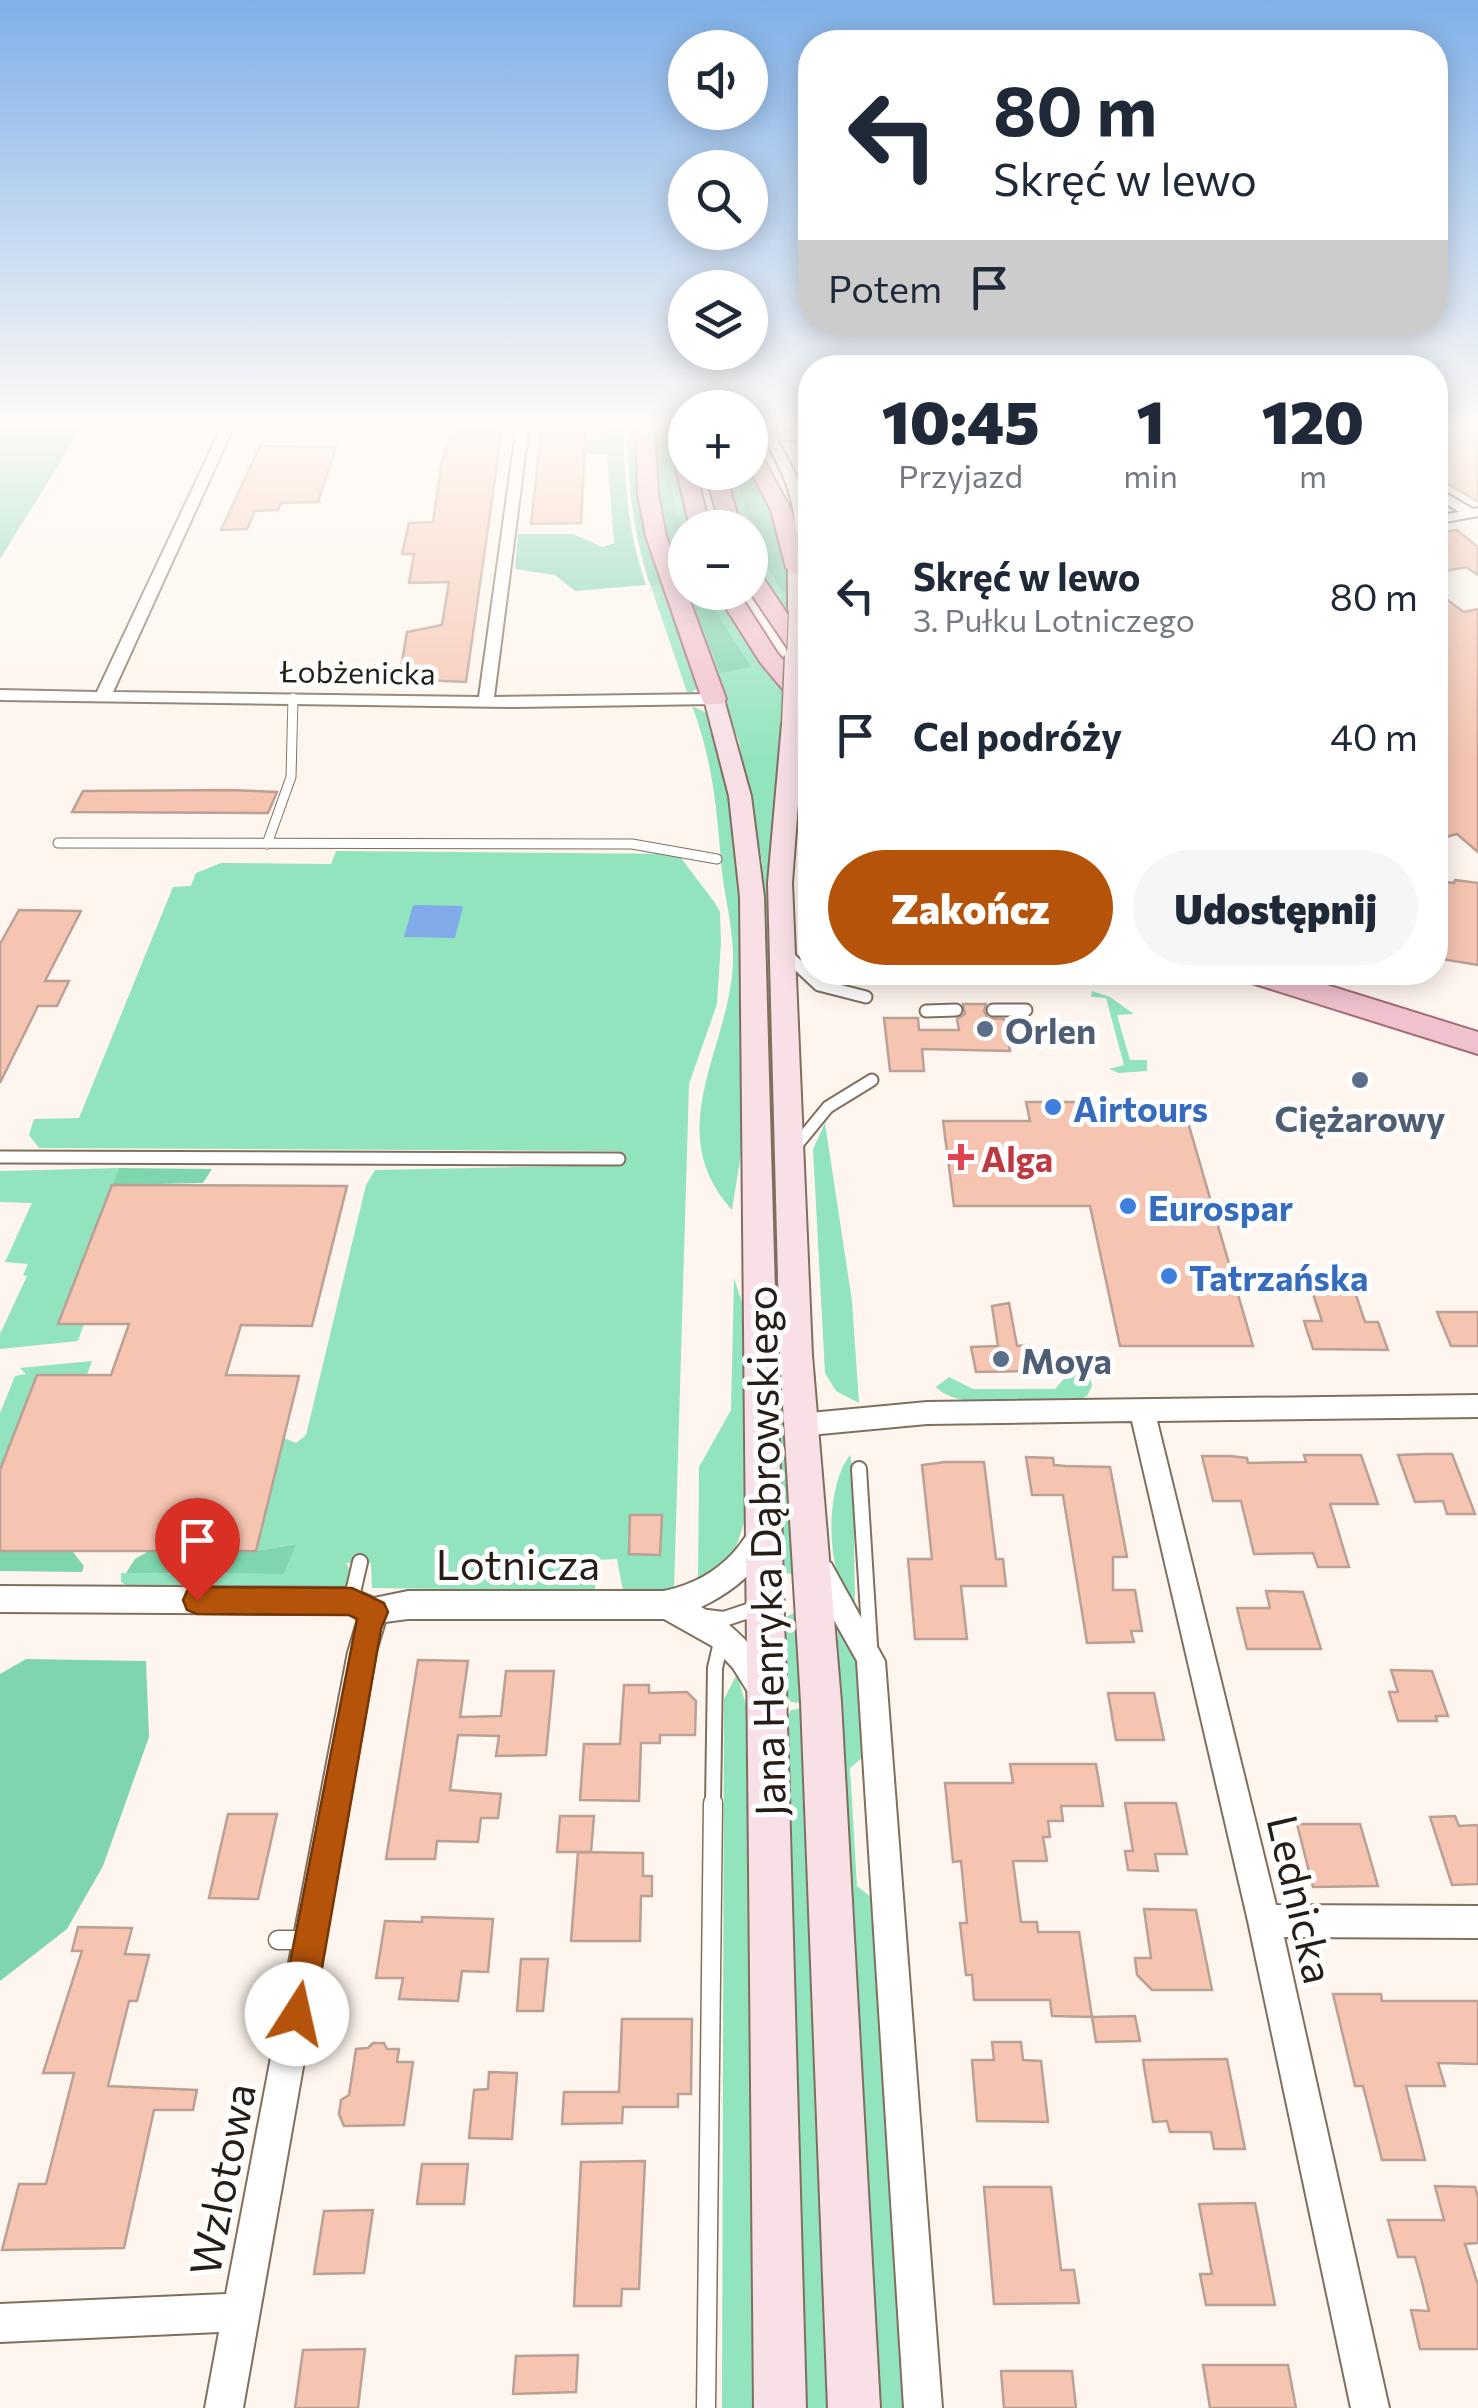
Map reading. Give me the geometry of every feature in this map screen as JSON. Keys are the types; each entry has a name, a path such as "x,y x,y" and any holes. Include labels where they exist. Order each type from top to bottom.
{"main road":[{"path":"656,536 714,699"},
{"path":"788,536 797,568"},
{"name":"Jana Henryka Dąbrowskiego","path":"797,568 798,575"},
{"path":"768,605 798,648"},
{"path":"738,610 798,710"},
{"name":"Jana Henryka Dąbrowskiego","path":"714,699 736,776 750,850 764,1533 771,1601 769,1712 780,2408"},
{"name":"Jana Henryka Dąbrowskiego","path":"798,739 780,883 789,1169 806,1566 831,1887 854,2408"},
{"path":"1292,985 1478,1043"}],"street":[{"path":"103,696 176,536"},
{"path":"486,701 508,536"},
{"path":"797,568 798,564"},
{"name":"Łobżenicka","path":"0,695 486,701 714,699"},
{"path":"799,1425 927,1413 1478,1406"},
{"name":"Lednicka","path":"1142,1410 1264,1921 1370,2408"},
{"name":"Lotnicza","path":"0,1599 362,1607 664,1606 694,1597 725,1580 764,1533"},
{"name":"Jana Henryka Dąbrowskiego","path":"806,1566 858,1632 871,1661 923,2408"},
{"name":"Lotnicza","path":"664,1606 693,1616 723,1634 748,1661 769,1712"},
{"name":"Wzlotowa","path":"224,2408 242,2312 294,1940 367,1629 362,1607"},
{"path":"1264,1921 1478,1922"},
{"path":"0,2323 242,2312"}],"lane":[{"path":"267,844 291,777 293,698"},
{"path":"58,843 632,844 717,859"},
{"path":"782,946 798,965"},
{"path":"824,985 866,997"},
{"path":"926,1010 956,1010"},
{"path":"992,1010 1026,1010"},
{"path":"789,1169 796,1144 813,1121 845,1093 872,1080"},
{"path":"0,1157 618,1159"},
{"path":"859,1470 871,1661"},
{"path":"360,1562 362,1607"},
{"path":"693,1616 724,1619 771,1601"},
{"path":"706,2408 715,1668 723,1634"}],"green space":[{"path":"0,536 14,536 0,559"},
{"path":"518,536 578,536 603,547 614,543 613,536 633,536 646,585 575,591 555,575 515,569"},
{"path":"637,536 648,536 662,583 651,587"},
{"path":"768,536 775,536 788,571 787,595 798,611 798,632 768,585"},
{"path":"768,536 781,536 783,542 787,592 782,592 768,568"},
{"path":"662,583 668,610 672,610 699,687 688,695 651,587"},
{"path":"690,610 727,610 750,647 798,705 798,729 784,714 768,892 780,1341 795,1571 792,1574 785,1573 775,1391 762,861 739,742"},
{"path":"696,610 715,610 751,667 720,673"},
{"path":"692,706 709,714 731,802 741,880 743,1141 732,1210 711,1180 701,1150 704,1089 729,994 733,949 713,783"},
{"path":"336,851 673,854 681,858 720,912 717,1004 689,1084 674,1590 623,1591 617,1559 597,1560 595,1591 372,1588 371,1563 346,1563 350,1571 346,1588 127,1586 121,1582 121,1573 284,1574 295,1544 256,1551 284,1438 296,1443 306,1435 366,1185 375,1170 618,1165 620,1151 39,1148 29,1135 34,1119 79,1118 173,887 191,886 196,873 221,863 331,864"},
{"path":"1092,991 1110,997 1134,1014 1117,1015 1130,1060 1147,1060 1147,1071 1119,1073 1109,1069 1124,1065 1106,998 1091,997"},
{"path":"825,1123 852,1301 859,1403 836,1391 825,1373 813,1149"},
{"path":"119,1168 58,1323 84,1324 78,1341 0,1349 0,1334 27,1276 23,1275 28,1264 5,1262 32,1203 0,1202 0,1171"},
{"path":"119,1168 212,1169 203,1183 112,1185"},
{"path":"734,1278 743,1306 744,1523 733,1556 698,1583 699,1467 731,1410"},
{"path":"92,1361 87,1375 37,1375 0,1470 0,1413 15,1376 26,1374 20,1368"},
{"path":"1078,1371 1090,1377 1092,1386 1087,1396 1077,1401 982,1402 947,1395 936,1387 949,1377 973,1389 1055,1389 1069,1373"},
{"path":"850,1455 855,1604 838,1574 832,1531 836,1488"},
{"path":"296,1544 284,1574 126,1573 135,1559 147,1552 256,1551"},
{"path":"0,1551 73,1552 84,1566 82,1572 0,1571"},
{"path":"798,1611 801,1703 791,1702 786,1696 784,1618"},
{"path":"837,1621 857,1655 869,1752 850,1768 857,1886 877,1902 913,2408 876,2408"},
{"path":"26,1659 146,1661 149,1737 103,1866 67,1929 0,1981 0,1674"},
{"path":"737,1674 747,1708 751,1751 756,2408 722,2408 724,1699"},
{"path":"803,1708 830,2408 804,2408 787,1717 791,1710"}],"water":[{"path":"413,905 463,906 455,938 404,937"}],"building":[{"path":"406,536 487,536 466,682 399,679 407,632 442,625 449,582 409,583 414,554 402,554"},
{"path":"1448,536 1465,536 1478,547 1478,575 1466,567 1448,570"},
{"path":"1448,600 1464,612 1478,609 1478,852 1457,834 1448,836"},
{"path":"83,791 277,792 268,813 72,812"},
{"path":"1448,882 1478,883 1478,965 1448,960"},
{"path":"19,910 81,911 45,981 69,981 57,1006 38,1006 0,1083 0,944"},
{"path":"963,1004 986,1004 988,1018 1004,1019 1010,1051 922,1049 924,1071 890,1071 884,1018 918,1018 919,1030 959,1030 957,1019 965,1014"},
{"name":"Tatrzańska","path":"1026,1102 1140,1102 1145,1119 1187,1119 1253,1346 1120,1346 1090,1206 954,1206 943,1121 1030,1121"},
{"path":"112,1185 347,1186 312,1326 241,1325 226,1375 299,1376 256,1551 0,1551 0,1470 37,1375 111,1375 129,1324 58,1324"},
{"path":"1312,1291 1355,1292 1365,1322 1378,1322 1388,1350 1313,1349 1304,1321 1322,1321"},
{"name":"Moya","path":"1009,1303 1017,1346 1026,1345 1030,1371 976,1372 971,1347 998,1346 992,1306"},
{"path":"1437,1312 1478,1312 1478,1346 1451,1346"},
{"path":"1452,1454 1475,1514 1447,1514 1443,1501 1415,1502 1398,1455"},
{"path":"1304,1455 1361,1455 1378,1504 1330,1504 1349,1567 1318,1567 1313,1553 1254,1554 1241,1501 1213,1501 1202,1456 1247,1458 1248,1463 1306,1462"},
{"path":"1026,1457 1053,1458 1054,1465 1110,1467 1127,1557 1113,1557 1113,1590 1135,1590 1142,1631 1131,1631 1134,1642 1087,1643 1063,1495 1032,1495"},
{"path":"984,1462 996,1559 1003,1559 1006,1586 961,1586 967,1639 915,1639 908,1559 932,1559 922,1465"},
{"path":"630,1515 662,1515 660,1555 629,1554"},
{"path":"1266,1591 1303,1592 1321,1649 1247,1649 1237,1608 1270,1608"},
{"path":"418,1660 468,1661 460,1717 501,1716 506,1671 554,1671 546,1755 496,1756 499,1736 458,1735 450,1790 501,1794 498,1818 481,1818 478,1842 437,1841 435,1859 386,1859"},
{"path":"1391,1670 1432,1671 1448,1716 1436,1716 1437,1721 1398,1721 1389,1692 1398,1692"},
{"path":"624,1685 649,1685 649,1693 687,1692 696,1701 695,1735 660,1735 660,1743 641,1743 639,1801 580,1800 584,1744 620,1744"},
{"path":"1108,1693 1154,1693 1164,1740 1116,1740"},
{"path":"1010,1764 1096,1764 1103,1806 1061,1806 1063,1821 1048,1821 1050,1837 1043,1837 1047,1861 1013,1861 1021,1922 1037,1922 1038,1932 1079,1932 1092,2017 1052,2016 1050,2000 974,2000 972,1975 966,1975 960,1923 967,1923 961,1861 953,1862 945,1783 1013,1783"},
{"path":"1125,1803 1176,1803 1187,1854 1155,1854 1158,1871 1128,1870 1125,1851 1133,1851"},
{"path":"228,1814 277,1814 258,1899 209,1898"},
{"path":"560,1816 594,1816 591,1852 557,1852"},
{"path":"1455,1816 1459,1826 1478,1825 1478,1884 1452,1885 1430,1817"},
{"path":"1297,1824 1360,1824 1378,1886 1313,1887"},
{"path":"578,1852 643,1853 643,1876 652,1876 652,1896 641,1896 640,1941 571,1941"},
{"path":"1144,1909 1196,1910 1212,1990 1152,1990 1137,1975 1135,1958 1151,1958"},
{"path":"422,1917 493,1919 488,1972 462,1971 458,2001 399,1999 403,1978 376,1978 385,1921 422,1922"},
{"path":"78,1927 132,1928 125,1954 149,1955 137,2001 129,2001 108,2086 197,2090 193,2110 154,2110 124,2248 2,2250 19,2184 46,2184 74,2073 43,2073 82,1951 72,1951"},
{"path":"521,1959 548,1959 543,2011 517,2011"},
{"path":"1333,1994 1381,1994 1382,2001 1478,2001 1478,2064 1438,2063 1445,2086 1406,2086 1425,2160 1382,2160 1363,2086 1355,2086"},
{"path":"1135,2016 1140,2041 1096,2042 1092,2017"},
{"path":"622,2019 692,2019 691,2094 678,2094 678,2107 623,2107 622,2123 562,2124 564,2092 619,2092"},
{"path":"992,2042 1021,2042 1023,2060 1041,2061 1048,2122 977,2121 972,2060 994,2060"},
{"path":"373,2043 399,2049 397,2062 413,2062 404,2125 344,2126 339,2114 341,2100 349,2095 356,2049 368,2048"},
{"path":"1227,2059 1245,2149 1214,2149 1211,2132 1170,2132 1167,2121 1153,2122 1143,2060"},
{"path":"489,2072 517,2073 512,2139 469,2138 474,2090 488,2089"},
{"path":"645,2161 639,2289 622,2289 621,2306 574,2306 581,2162"},
{"path":"422,2164 468,2164 464,2204 417,2204"},
{"path":"1435,2186 1475,2187 1478,2197 1478,2243 1465,2244 1478,2285 1478,2349 1420,2349 1411,2310 1429,2311 1422,2282 1415,2257 1398,2257 1388,2220 1444,2220"},
{"path":"984,2187 1051,2187 1061,2270 1074,2270 1079,2303 994,2304"},
{"path":"1255,2203 1275,2305 1206,2305 1200,2274 1212,2274 1199,2204"},
{"path":"373,2210 364,2273 314,2274 324,2211"},
{"path":"365,2349 358,2408 295,2408 303,2350"},
{"path":"578,2355 576,2392 513,2394 516,2356"},
{"path":"1203,2365 1288,2365 1296,2408 1210,2408"},
{"path":"1001,2371 1072,2371 1076,2408 1004,2408"}],"place":[{"name":"Orlen","path":"985,1029"},
{"name":"Ciężarowy","path":"1360,1080"},
{"name":"Airtours","path":"1053,1107"},
{"name":"Alga","path":"961,1157"},
{"name":"Eurospar","path":"1128,1206"},
{"name":"Tatrzańska","path":"1169,1276"},
{"name":"Moya","path":"1001,1359"}],"route":[{"path":"197,1600 352,1602 374,1612 367,1629 297,2014"}]}
